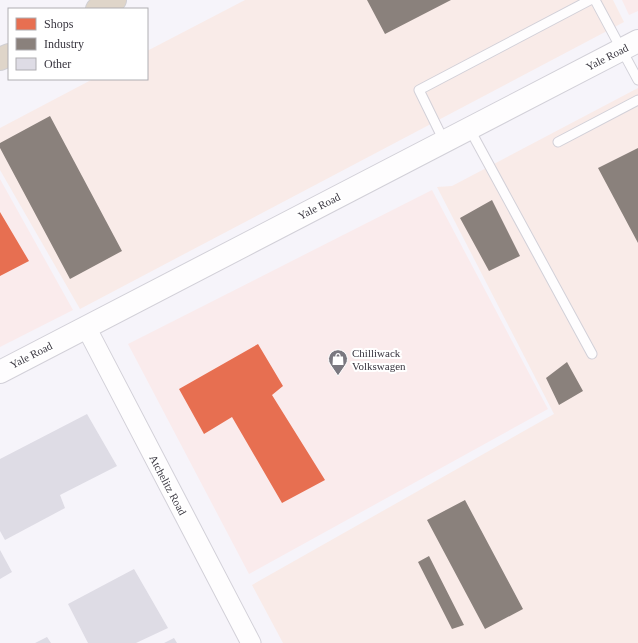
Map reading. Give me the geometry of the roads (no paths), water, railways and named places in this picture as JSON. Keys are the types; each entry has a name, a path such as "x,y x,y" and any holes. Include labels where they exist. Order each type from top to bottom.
{"highway":[{"path":"99,8 115,0"}],"street":[{"name":"Yale Road","path":"0,372 629,45"},
{"name":"Atchelitz Road","path":"86,327 251,643"}],"lane":[{"path":"444,141 419,90 590,0"},
{"path":"595,0 629,45 638,80"},
{"path":"558,142 638,100"},
{"path":"469,128 592,354"}],"place":[{"name":"Chilliwack Volkswagen","path":"338,376"}]}
